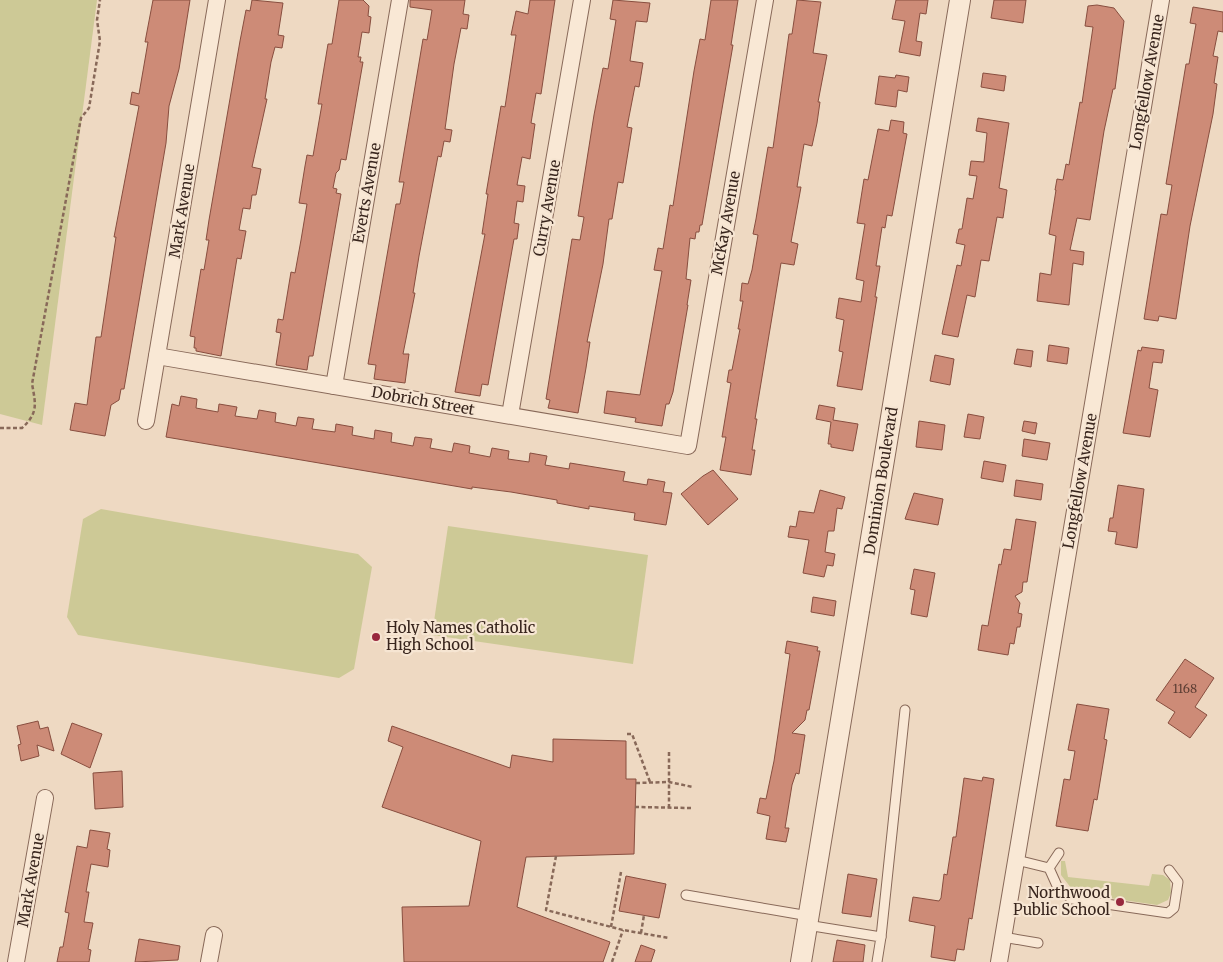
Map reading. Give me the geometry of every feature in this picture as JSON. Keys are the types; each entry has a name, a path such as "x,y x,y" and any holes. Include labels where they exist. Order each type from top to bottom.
{"street":[{"name":"Mark Avenue","path":"146,421 217,0"},
{"name":"Everts Avenue","path":"334,386 400,0"},
{"name":"Curry Avenue","path":"510,416 582,0"},
{"name":"McKay Avenue","path":"688,446 765,0"},
{"name":"Dominion Boulevard","path":"801,962 960,0"},
{"name":"Longfellow Avenue","path":"999,962 1161,0"},
{"name":"Dobrich Street","path":"157,356 688,446"},
{"name":"Mark Avenue","path":"16,962 46,798"},
{"path":"209,962 214,935"}],"lane":[{"path":"877,962 905,710"},
{"path":"1049,868 1059,853"},
{"path":"1017,860 1049,868"},
{"path":"1049,868 1058,888 1072,899 1168,914 1174,908 1178,882 1169,870"},
{"path":"686,894 881,937"},
{"path":"1003,937 1038,943"}],"path":[{"path":"0,428 22,428 31,419 36,404 32,384 81,118 88,108 100,41 97,20 100,0"},
{"path":"628,734 632,734 650,782"},
{"path":"669,752 670,807"},
{"path":"636,783 669,782 693,787"},
{"path":"635,807 691,808"},
{"path":"556,856 546,910 623,930 669,938"},
{"path":"611,927 622,872"},
{"path":"641,933 644,915"},
{"path":"612,962 623,930"}],"shaded area":[{"path":"0,0 97,0 42,425 0,414"},
{"path":"101,509 358,554 372,567 354,669 339,678 78,635 67,617 83,519"},
{"path":"448,526 648,555 633,664 432,635"},
{"path":"1061,861 1065,861 1068,877 1149,886 1152,874 1163,875 1170,880 1171,893 1168,900 1157,905 1075,893 1061,875"}],"building":[{"path":"153,0 190,0 179,69 169,106 166,143 124,389 121,389 119,400 111,405 105,436 70,430 75,403 87,405 96,337 101,337 116,237 114,237 139,106 130,104 132,92 139,94 148,42 145,42"},
{"path":"252,0 283,3 278,35 284,36 282,48 275,47 271,62 265,99 267,99 252,167 261,169 256,195 252,195 250,209 243,208 239,230 246,231 241,259 237,258 221,356 196,351 196,348 194,348 195,337 190,336 201,269 204,270 209,240 206,240 209,220 240,41 246,10 250,11"},
{"path":"339,0 363,0 369,6 368,16 371,17 369,33 362,32 358,57 361,57 360,62 363,62 346,160 341,159 333,188 337,189 336,193 341,194 313,356 309,356 307,370 276,365 281,333 276,332 278,319 283,320 291,272 295,273 307,204 299,203 307,155 313,156 322,104 318,104 328,44 332,44"},
{"path":"410,0 465,0 463,14 469,15 467,29 461,28 454,64 445,129 452,130 450,142 444,141 441,157 438,156 419,256 413,293 415,293 403,354 409,354 405,383 374,379 376,365 368,364 396,204 400,204 404,182 399,182 423,39 427,40 432,10 410,7"},
{"path":"530,0 555,0 541,94 536,93 531,123 535,124 530,159 522,157 517,185 525,186 523,202 517,201 514,223 519,224 517,239 514,239 488,385 482,384 480,396 455,392 485,234 482,234 488,194 486,194 501,106 505,107 516,35 511,35 516,11 528,14"},
{"path":"613,0 650,3 647,22 636,21 630,61 643,63 639,87 635,86 627,127 632,128 623,183 618,182 612,219 609,219 603,264 587,342 590,342 578,413 548,408 550,400 546,399 572,239 580,240 584,217 578,216 603,68 608,69 616,20 610,19"},
{"path":"711,0 738,0 731,45 733,45 702,225 700,225 699,232 696,232 695,239 690,238 686,279 691,280 688,305 673,392 669,404 666,404 662,426 635,422 636,418 604,413 607,391 640,395 662,271 654,270 658,248 663,249 670,205 673,206 694,71 700,39 705,40"},
{"path":"797,0 821,2 813,53 827,55 812,146 804,144 797,187 801,187 791,242 798,244 794,265 781,263 755,419 757,419 752,450 755,450 751,475 720,470 726,437 722,437 731,383 727,382 729,370 732,370 740,329 738,329 743,301 740,301 742,283 748,284 752,270 758,235 753,234 768,147 773,148 789,34 792,34"},
{"path":"896,0 928,0 926,14 920,13 916,41 922,42 920,56 899,52 905,21 892,19"},
{"path":"994,0 1026,0 1023,23 991,18"},
{"path":"1097,5 1114,8 1124,21 1115,89 1113,89 1104,131 1090,220 1077,218 1070,250 1084,252 1083,265 1073,263 1069,305 1037,301 1040,273 1051,275 1056,236 1049,234 1055,190 1057,179 1063,180 1066,164 1069,165 1080,102 1082,103 1093,27 1085,26 1088,6"},
{"path":"1193,7 1223,12 1223,32 1218,31 1213,56 1218,57 1214,83 1217,84 1213,114 1190,226 1176,319 1159,316 1158,321 1144,319 1161,214 1167,215 1172,185 1166,184 1186,64 1189,64 1196,24 1190,23"},
{"path":"983,73 1006,76 1004,91 981,87"},
{"path":"896,75 909,77 907,92 898,90 896,107 875,104 879,76 895,78"},
{"path":"978,118 1009,123 999,188 1007,190 1003,218 997,217 989,261 981,260 975,297 967,295 958,337 942,334 957,265 961,266 965,245 956,243 959,229 962,229 967,198 973,199 977,176 969,175 971,161 984,162 987,133 976,131"},
{"path":"891,120 904,122 903,133 907,134 892,216 887,215 885,228 882,227 876,266 880,266 875,297 877,297 862,390 837,386 843,352 839,351 844,320 836,318 839,298 861,302 864,281 856,279 865,224 857,223 864,179 868,180 878,129 889,131"},
{"path":"1049,345 1069,348 1067,364 1047,361"},
{"path":"1142,347 1164,350 1162,363 1153,362 1149,388 1158,390 1150,437 1123,433 1138,350 1141,351"},
{"path":"1017,349 1033,351 1031,367 1014,364"},
{"path":"935,355 954,359 950,385 930,381"},
{"path":"181,396 197,399 196,408 218,412 219,404 237,407 235,416 257,419 259,410 276,413 275,422 296,426 298,417 314,419 312,429 335,432 336,424 353,427 352,435 374,439 375,430 392,433 391,442 413,446 415,437 432,439 430,448 452,452 454,443 470,446 469,453 490,457 492,448 509,451 508,459 529,462 530,453 547,456 545,465 569,469 570,463 625,472 623,481 647,485 648,479 665,482 663,492 672,493 666,525 634,520 635,513 589,506 589,509 557,503 557,500 511,492 472,487 472,489 166,437 172,404 179,406"},
{"path":"819,405 835,408 833,420 858,424 853,451 831,447 831,444 828,444 831,422 816,419"},
{"path":"968,414 984,417 980,439 964,437"},
{"path":"919,421 945,425 942,450 916,447"},
{"path":"1024,421 1037,423 1035,434 1022,431"},
{"path":"1024,439 1050,443 1047,460 1022,456"},
{"path":"984,461 1006,465 1003,482 981,478"},
{"path":"713,470 738,499 708,525 681,494"},
{"path":"1016,480 1043,484 1041,500 1014,496"},
{"path":"1118,485 1144,489 1137,548 1115,544 1117,532 1108,531 1110,518 1113,518"},
{"path":"820,490 845,497 842,509 837,508 834,531 828,531 825,552 835,554 833,566 827,565 824,577 803,573 809,540 788,537 790,526 796,527 799,511 814,513"},
{"path":"914,493 943,499 938,525 905,519"},
{"path":"1016,519 1036,522 1027,582 1023,582 1022,592 1015,596 1020,603 1018,613 1022,614 1020,627 1017,627 1014,644 1010,643 1008,655 978,650 982,625 988,626 999,564 1001,565 1004,549 1011,550"},
{"path":"914,569 935,573 927,617 911,614 915,590 910,589"},
{"path":"813,597 836,601 834,616 811,612"},
{"path":"787,641 818,647 817,651 820,651 809,710 807,710 805,720 792,733 805,735 799,774 796,773 792,785 785,828 789,828 786,842 766,839 770,816 757,813 760,798 766,799 774,761 790,654 785,653"},
{"path":"1185,659 1214,678 1195,707 1207,715 1190,738 1168,723 1175,712 1156,700"},
{"path":"1077,704 1109,709 1104,739 1107,740 1097,800 1094,799 1088,831 1056,826 1064,779 1070,780 1075,751 1068,750"},
{"path":"38,721 40,729 48,727 54,751 37,745 39,756 21,761 18,745 21,744 17,726"},
{"path":"72,723 102,734 90,768 61,754"},
{"path":"392,726 510,768 512,755 553,762 553,739 626,741 626,779 636,779 634,854 526,857 517,907 610,942 603,962 404,962 402,907 469,906 481,841 382,807 403,747 388,741"},
{"path":"122,771 123,807 95,809 93,773"},
{"path":"983,777 994,779 972,919 969,918 964,950 957,949 955,961 931,957 935,926 909,921 913,897 939,901 941,898 944,874 947,875 953,837 956,837 964,778 982,781"},
{"path":"90,830 110,833 107,849 110,850 108,867 91,864 86,892 89,892 84,922 93,923 88,949 91,950 89,962 57,962 60,947 63,947 69,913 65,912 77,846 87,848"},
{"path":"848,874 877,879 871,917 842,913"},
{"path":"626,876 666,884 659,918 619,911"},
{"path":"139,939 180,946 178,960 135,962"},
{"path":"837,940 865,945 863,962 833,962"},
{"path":"641,945 655,950 651,962 635,962"}],"place":[{"name":"Holy Names Catholic High School","path":"376,637"},
{"name":"Northwood Public School","path":"1120,902"}]}
